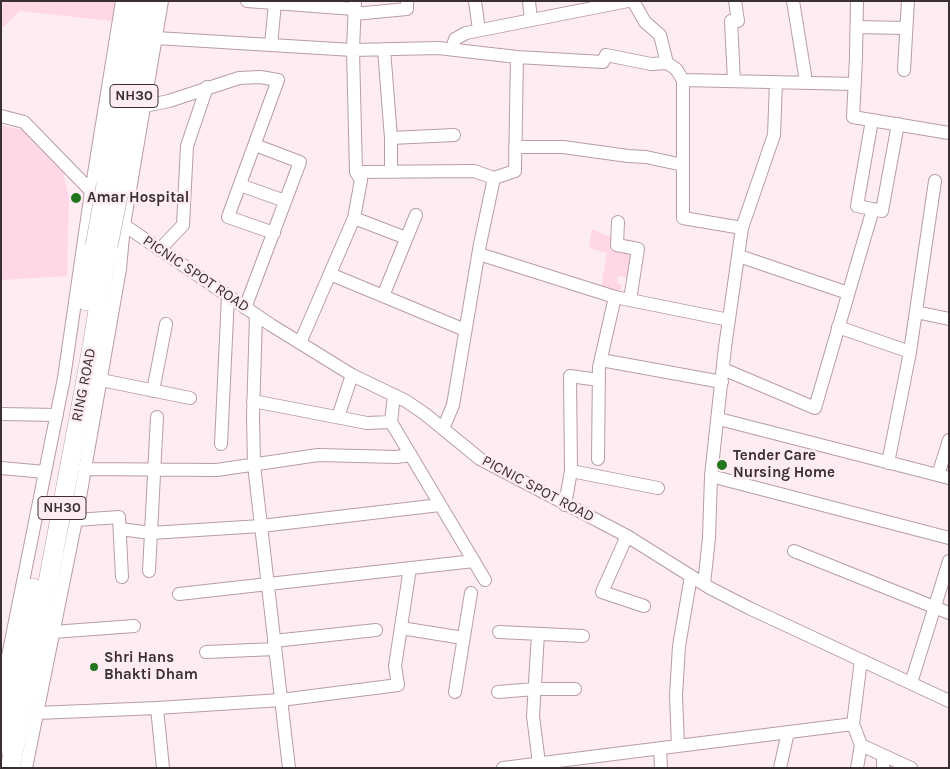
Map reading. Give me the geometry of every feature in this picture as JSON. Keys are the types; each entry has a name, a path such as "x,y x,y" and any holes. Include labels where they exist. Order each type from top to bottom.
{"highway":[{"name":"RING ROAD","path":"10,768 37,642 91,351 102,245 136,1"},
{"name":"RING ROAD","path":"1,744 22,648 76,364 102,245 126,152 150,1"}],"street":[{"path":"26,768 76,520 120,269 102,245 91,192 122,1"},
{"path":"1,691 6,643 45,472 69,346 102,245 124,225 162,1"},
{"path":"247,1 355,8 407,9 407,1"},
{"path":"475,1 479,30"},
{"path":"529,1 531,20"},
{"path":"452,49 455,39 466,33 628,1"},
{"path":"633,1 645,22 660,35 667,63"},
{"path":"734,81 731,21 738,21 735,1"},
{"path":"793,1 805,75 804,83"},
{"path":"857,1 855,84 852,116 949,133"},
{"path":"904,70 908,1"},
{"path":"271,45 275,3"},
{"path":"300,343 354,218 361,180 356,172 353,50 355,8"},
{"path":"857,27 906,28"},
{"path":"156,38 353,50 438,48 517,57 603,62 606,55 651,64 667,63 676,69 683,80 683,218 742,228"},
{"path":"384,49 391,138 391,171"},
{"path":"356,172 474,171 494,178 515,171 517,57"},
{"path":"144,106 169,101 239,78 260,77 278,80 228,217 274,233"},
{"path":"683,80 855,84"},
{"path":"704,584 709,538 711,476 742,228 774,135 776,82"},
{"path":"160,249 183,225 186,146 207,87"},
{"path":"1,116 24,122 91,192"},
{"path":"872,120 857,206 882,211 898,124"},
{"path":"391,138 454,135"},
{"path":"245,308 300,162 255,145"},
{"path":"516,147 563,147 646,157 683,166"},
{"path":"443,429 453,405 494,178"},
{"path":"888,463 910,352 935,181"},
{"path":"240,185 285,201"},
{"name":"PICNIC SPOT ROAD","path":"91,192 124,225 245,308 300,343 352,375 406,401 480,459 627,536 704,584 749,608 949,701"},
{"path":"724,369 815,408 873,209"},
{"path":"383,296 416,215"},
{"path":"354,218 406,238"},
{"path":"618,222 617,245 638,249 630,300"},
{"path":"479,254 614,297 729,320"},
{"path":"738,256 848,293"},
{"path":"330,274 466,330"},
{"path":"221,444 228,296"},
{"path":"598,459 599,380 601,360 614,297"},
{"path":"916,312 949,319"},
{"path":"256,315 253,401 254,465 289,768"},
{"path":"154,392 166,324"},
{"path":"838,327 910,352"},
{"path":"601,360 722,382"},
{"path":"338,417 352,375"},
{"path":"565,504 571,471 570,376 599,380"},
{"path":"101,380 190,398"},
{"path":"394,395 391,422 485,580"},
{"path":"253,401 367,423 391,422"},
{"path":"1,414 57,415"},
{"path":"150,571 157,417"},
{"path":"719,419 943,477 949,440"},
{"path":"84,468 217,470 318,455 396,457 411,455"},
{"path":"1,468 45,472"},
{"path":"571,471 658,488"},
{"path":"711,476 949,538"},
{"path":"120,529 151,533 261,526 440,505"},
{"path":"76,520 119,517 122,577"},
{"path":"627,536 602,592 644,606"},
{"path":"794,551 949,614"},
{"path":"179,594 474,561"},
{"path":"911,683 949,561"},
{"path":"37,713 281,700 398,685 395,666 410,568"},
{"path":"678,746 676,695 680,646 691,576"},
{"path":"455,692 470,593"},
{"path":"53,632 134,626"},
{"path":"401,628 463,638"},
{"path":"206,652 274,645 376,630"},
{"path":"499,632 583,636"},
{"path":"538,634 533,716 539,763"},
{"path":"857,768 861,745 853,724 861,660"},
{"path":"498,692 535,689 575,689"},
{"path":"158,708 163,768"},
{"path":"503,768 539,763 572,764 660,748 853,724"},
{"path":"780,768 788,732"},
{"path":"861,745 883,761 911,768"},
{"path":"660,748 661,768"}],"shaded area":[{"path":"1,1 141,1 111,21 20,11 1,29"},
{"path":"1,125 30,132 62,167 69,198 67,276 1,280"},
{"path":"592,229 613,238 632,251 629,278 618,276 617,283 622,285 620,292 601,287 607,253 589,248"}],"place":[{"name":"Amar Hospital","path":"76,198"},
{"name":"Tender Care Nursing Home","path":"722,465"},
{"name":"Shri Hans Bhakti Dham","path":"94,667"}]}
